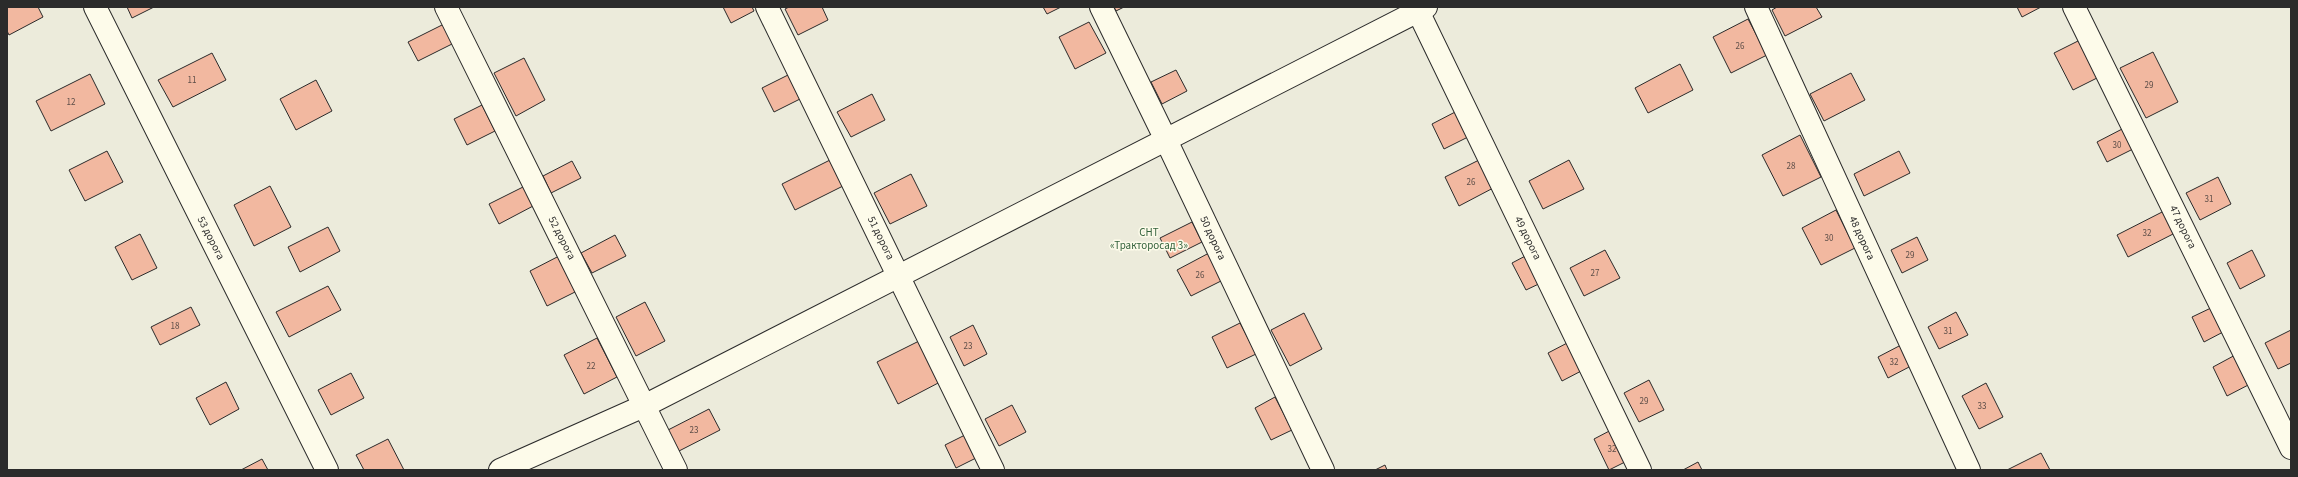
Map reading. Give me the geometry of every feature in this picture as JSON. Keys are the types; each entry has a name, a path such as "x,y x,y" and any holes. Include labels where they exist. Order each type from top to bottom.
{"street":[{"name":"53 дорога","path":"95,7 327,470"},
{"name":"52 дорога","path":"446,7 646,405 676,470"},
{"name":"51 дорога","path":"768,7 993,470"},
{"name":"50 дорога","path":"1101,7 1323,470"},
{"name":"48 дорога","path":"1756,7 1969,470"},
{"name":"47 дорога","path":"2074,7 2291,448"},
{"path":"500,470 646,405 1420,9"},
{"name":"49 дорога","path":"1420,9 1640,470"}],"green space":[{"name":"СНТ «Тракторосад 3»","path":"7,7 2291,7 2291,470 7,470"}],"building":[{"path":"7,7 38,7 43,17 9,35 7,31"},
{"path":"127,7 154,7 132,18"},
{"path":"723,7 752,7 754,11 731,23"},
{"path":"789,7 822,7 828,20 798,35 785,9"},
{"path":"1043,7 1061,7 1047,14"},
{"path":"1114,7 1124,7 1116,11"},
{"path":"1777,7 1816,7 1822,17 1785,36 1772,10"},
{"path":"2017,7 2041,7 2022,17"},
{"path":"1748,19 1767,55 1731,73 1713,37"},
{"path":"1089,22 1106,53 1075,69 1059,37"},
{"path":"444,24 454,43 418,61 408,42"},
{"path":"2082,39 2101,76 2073,90 2054,53"},
{"path":"2153,52 2178,102 2146,118 2120,68"},
{"path":"212,53 226,80 173,107 158,80"},
{"path":"524,58 545,100 516,116 494,73"},
{"path":"1680,64 1693,90 1648,113 1635,88"},
{"path":"1176,70 1187,91 1162,104 1151,82"},
{"path":"1851,73 1865,100 1824,121 1810,94"},
{"path":"90,74 105,104 51,131 36,101"},
{"path":"790,74 802,98 774,112 762,88"},
{"path":"316,80 332,111 296,130 280,99"},
{"path":"872,94 885,120 851,137 837,112"},
{"path":"482,105 495,131 467,145 454,119"},
{"path":"1459,110 1472,135 1444,149 1432,124"},
{"path":"2126,127 2137,147 2107,162 2097,142"},
{"path":"1800,135 1821,177 1783,196 1762,155"},
{"path":"107,151 123,182 85,201 69,170"},
{"path":"1899,151 1910,173 1864,196 1854,174"},
{"path":"1483,158 1497,186 1459,206 1445,177"},
{"path":"830,160 843,186 795,210 782,184"},
{"path":"1569,160 1584,189 1543,209 1529,181"},
{"path":"572,161 581,178 551,193 543,176"},
{"path":"911,174 927,206 890,224 874,193"},
{"path":"2218,177 2231,204 2200,220 2186,193"},
{"path":"270,186 291,227 254,246 234,205"},
{"path":"525,186 535,205 499,224 489,204"},
{"path":"1836,210 1855,248 1821,265 1802,228"},
{"path":"2166,210 2177,232 2128,257 2117,235"},
{"path":"1192,222 1202,242 1170,258 1160,238"},
{"path":"328,227 340,251 300,272 288,247"},
{"path":"140,234 157,268 132,280 115,247"},
{"path":"615,235 626,256 592,273 581,253"},
{"path":"1917,237 1928,260 1902,273 1891,250"},
{"path":"1605,250 1620,278 1584,296 1570,268"},
{"path":"2252,250 2265,276 2240,289 2227,263"},
{"path":"1209,253 1223,280 1191,296 1177,270"},
{"path":"1531,253 1545,281 1526,290 1512,263"},
{"path":"561,255 579,290 547,306 530,271"},
{"path":"328,286 341,310 289,337 276,312"},
{"path":"645,302 665,341 636,356 616,317"},
{"path":"191,307 200,325 160,345 151,327"},
{"path":"2213,307 2225,331 2204,342 2192,317"},
{"path":"1956,312 1968,335 1939,349 1928,327"},
{"path":"1304,313 1322,349 1290,366 1271,330"},
{"path":"1240,323 1256,354 1227,368 1212,337"},
{"path":"973,325 987,354 964,366 950,337"},
{"path":"2291,330 2291,363 2278,369 2265,343"},
{"path":"597,338 617,377 584,394 564,355"},
{"path":"921,340 942,381 898,404 877,362"},
{"path":"1571,341 1585,369 1562,381 1548,353"},
{"path":"1901,345 1911,366 1888,378 1878,357"},
{"path":"2239,353 2254,382 2227,396 2213,367"},
{"path":"351,373 364,398 331,415 318,390"},
{"path":"1649,380 1664,410 1639,422 1624,393"},
{"path":"226,382 239,409 210,425 196,398"},
{"path":"1986,383 2003,417 1979,429 1962,396"},
{"path":"1275,397 1292,430 1271,440 1255,408"},
{"path":"1012,405 1026,432 999,446 985,419"},
{"path":"709,409 720,430 679,451 668,430"},
{"path":"1615,428 1631,459 1609,470 1594,439"},
{"path":"969,433 980,456 956,468 945,445"},
{"path":"388,439 404,470 364,470 356,455"},
{"path":"2041,453 2050,470 2007,470"},
{"path":"262,459 268,470 241,470"},
{"path":"1698,462 1702,470 1683,470"},
{"path":"1385,465 1387,470 1375,470"}]}
